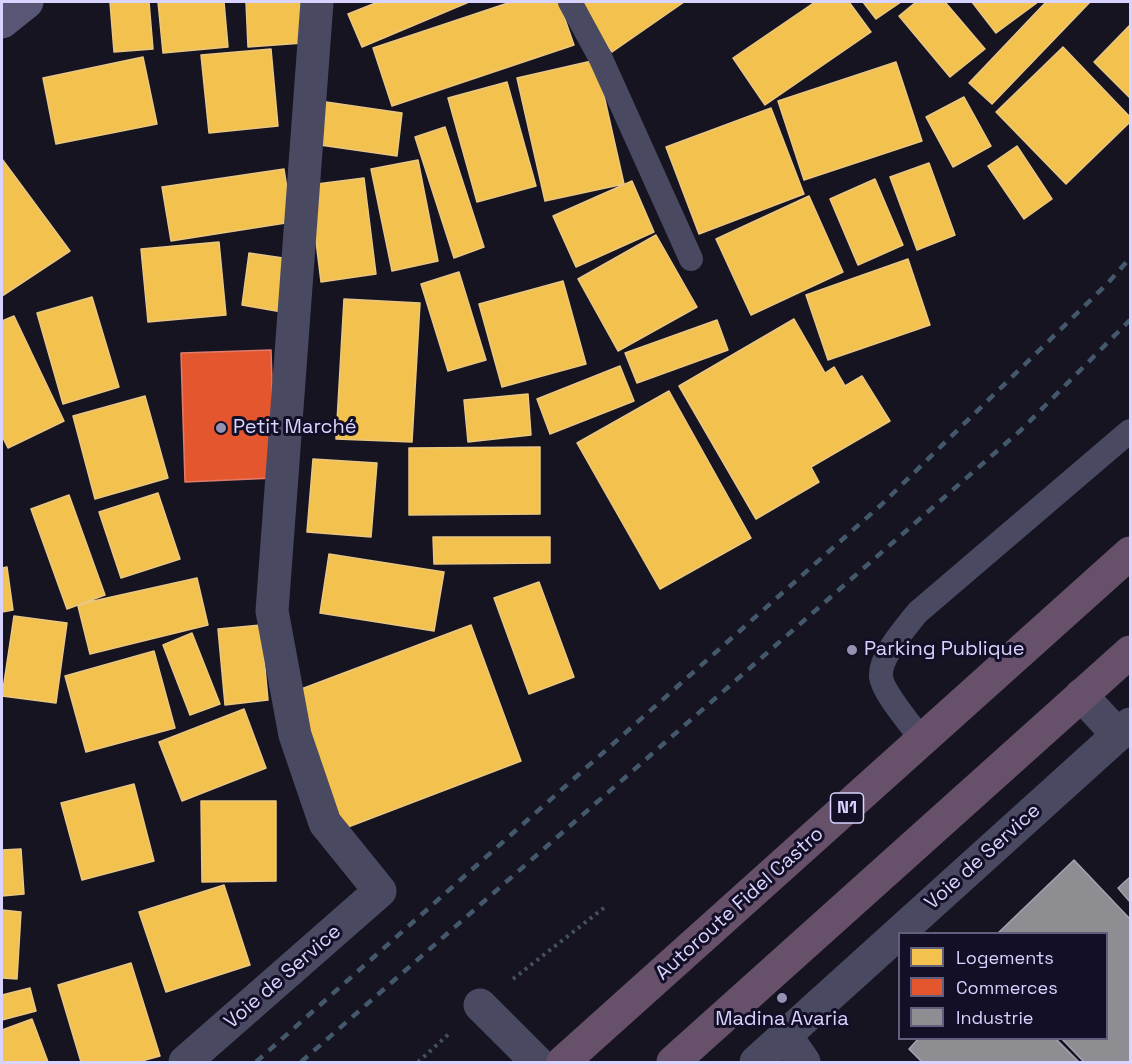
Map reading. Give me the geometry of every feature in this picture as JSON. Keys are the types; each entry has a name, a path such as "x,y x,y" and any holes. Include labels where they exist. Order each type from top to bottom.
{"highway":[{"name":"Autoroute Fidel Castro","path":"563,1062 1131,553"},
{"path":"673,1062 1131,652"}],"main road":[{"path":"2,22 27,2"}],"street":[{"name":"Voie de Service","path":"185,1062 380,891 325,823 295,735 272,611 317,2"},
{"path":"1081,695 1124,730"},
{"name":"Voie de Service","path":"901,932 1124,730"},
{"name":"Voie de Service","path":"756,1062 898,935"},
{"path":"480,1005 537,1062"},
{"path":"786,1036 804,1062"}],"lane":[{"path":"570,2 602,59 691,259"},
{"path":"922,740 891,699 881,678 882,665 898,638 918,612 1131,431"}],"building: Logements":[{"path":"110,2 149,2 153,49 114,52"},
{"path":"158,2 224,2 228,47 163,53"},
{"path":"246,2 300,2 303,43 248,47"},
{"path":"378,2 469,2 362,47 348,14"},
{"path":"511,2 559,2 574,45 392,106 373,48"},
{"path":"575,2 684,2 612,52"},
{"path":"815,2 849,2 871,32 765,105 733,58"},
{"path":"863,2 901,2 876,19"},
{"path":"916,2 945,2 985,49 950,77 899,16"},
{"path":"972,2 1038,2 996,33"},
{"path":"1046,2 1090,2 992,104 969,83"},
{"path":"1130,25 1130,98 1094,62"},
{"path":"1063,47 1130,117 1130,122 1066,184 996,112"},
{"path":"271,49 278,126 209,133 201,55"},
{"path":"143,57 157,124 56,144 43,78"},
{"path":"596,60 624,184 545,201 517,78"},
{"path":"896,62 922,141 804,180 778,101"},
{"path":"507,82 536,186 477,202 448,98"},
{"path":"964,97 991,146 953,167 926,117"},
{"path":"326,102 402,113 397,156 320,145"},
{"path":"771,108 804,194 699,234 666,147"},
{"path":"445,127 484,247 454,258 415,137"},
{"path":"1017,146 1052,199 1024,219 988,166"},
{"path":"2,159 70,251 2,296"},
{"path":"418,160 438,261 392,271 371,169"},
{"path":"929,163 955,235 917,250 890,177"},
{"path":"284,169 292,222 171,241 162,187"},
{"path":"364,178 376,274 321,282 309,185"},
{"path":"875,179 903,245 858,265 830,199"},
{"path":"632,181 654,232 576,267 553,216"},
{"path":"809,196 843,272 751,315 716,239"},
{"path":"656,235 697,307 618,351 578,279"},
{"path":"219,242 226,315 148,322 141,249"},
{"path":"249,253 290,259 282,312 242,305"},
{"path":"908,259 930,325 828,360 806,295"},
{"path":"459,272 486,360 448,371 421,284"},
{"path":"563,281 586,364 502,387 479,304"},
{"path":"92,297 119,387 63,404 37,313"},
{"path":"344,299 420,303 412,442 336,439"},
{"path":"14,316 64,421 8,448 2,436 2,321"},
{"path":"794,319 825,373 834,367 845,386 862,376 890,421 811,467 819,482 756,519 679,386"},
{"path":"717,320 728,350 637,383 625,353"},
{"path":"620,366 634,401 550,434 537,399"},
{"path":"669,391 751,538 660,589 577,443"},
{"path":"528,394 531,435 468,442 464,400"},
{"path":"145,396 168,478 95,499 73,416"},
{"path":"540,447 540,514 409,515 409,448"},
{"path":"313,459 377,463 371,537 307,532"},
{"path":"158,493 180,559 121,578 99,512"},
{"path":"69,495 105,595 67,609 31,509"},
{"path":"433,537 550,537 550,563 434,564"},
{"path":"329,554 444,572 434,631 320,613"},
{"path":"7,567 13,610 2,612 2,568"},
{"path":"197,578 208,625 90,654 78,606"},
{"path":"539,582 574,677 529,694 494,598"},
{"path":"14,616 67,623 56,703 2,696"},
{"path":"261,625 268,700 225,705 218,629"},
{"path":"471,625 521,761 335,832 296,691"},
{"path":"192,633 220,704 190,715 163,645"},
{"path":"154,651 175,728 86,752 65,676"},
{"path":"244,709 266,768 182,801 159,742"},
{"path":"134,784 154,861 82,880 61,803"},
{"path":"201,801 276,801 276,881 202,882"},
{"path":"21,849 24,894 2,896 2,850"},
{"path":"224,885 250,965 166,992 139,912"},
{"path":"2,910 21,912 17,979 2,978"},
{"path":"131,963 160,1056 138,1062 81,1062 58,985"},
{"path":"30,988 36,1011 2,1020 2,995"},
{"path":"32,1019 48,1062 2,1062 2,1030"}],"building: Commerces":[{"path":"271,350 275,478 185,482 181,353"}],"building: Industrie":[{"path":"1074,860 1130,919 1130,1062 1084,1062 1063,1040 1108,1040 1108,932 999,932"},
{"path":"1130,877 1130,902 1118,888"},
{"path":"917,1040 1057,1040 1079,1062 922,1062 909,1049"}],"railway":[{"path":"256,1062 881,505 1107,284 1130,258"},
{"path":"301,1062 1021,430 1130,320"}],"place":[{"name":"Petit Marché","path":"221,428"},
{"name":"Parking Publique","path":"852,650"},
{"name":"Madina Avaria","path":"782,998"}]}
